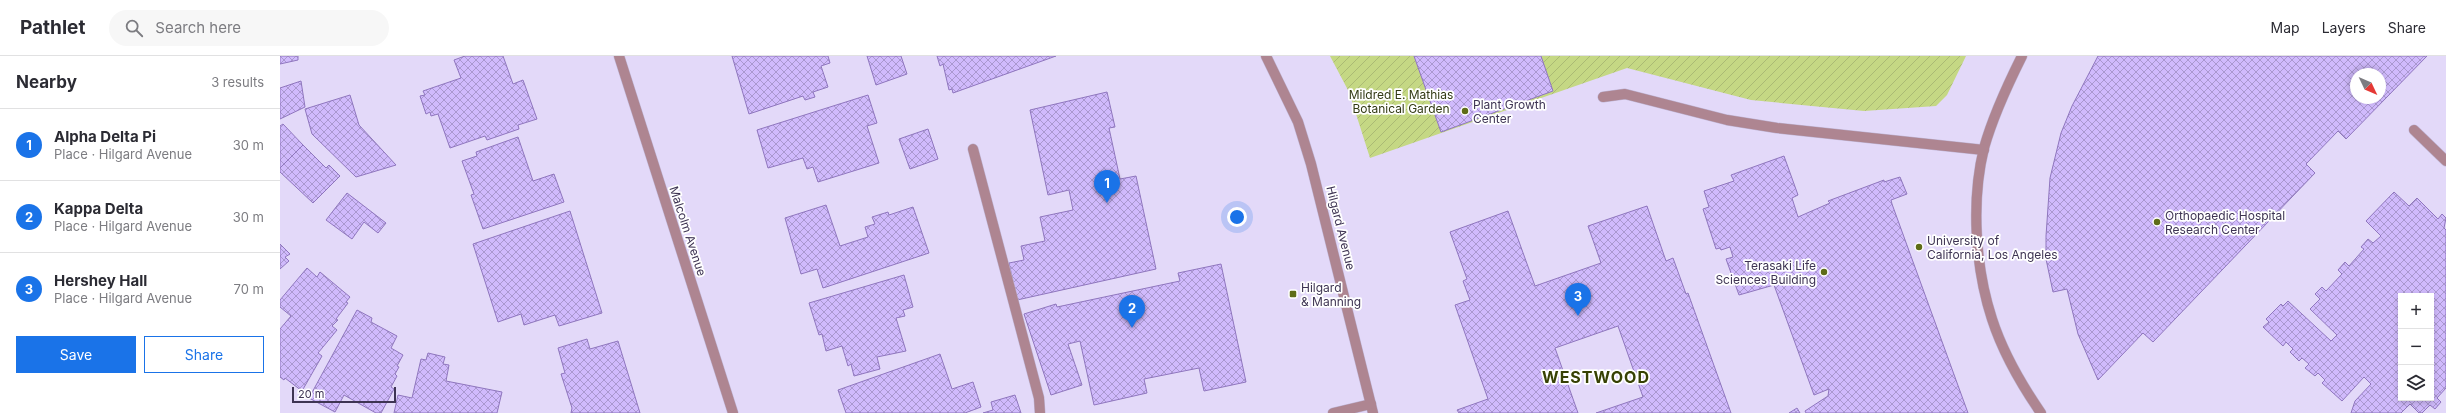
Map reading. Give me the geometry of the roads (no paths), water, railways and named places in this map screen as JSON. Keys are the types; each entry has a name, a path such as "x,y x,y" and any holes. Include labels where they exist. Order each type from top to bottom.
{"street":[{"name":"Malcolm Avenue","path":"619,56 733,413"},
{"name":"Hilgard Avenue","path":"1266,56 1298,122 1311,164 1372,409"},
{"path":"2022,56 1998,104 1984,150 1977,195 1981,274 1992,318 2008,357 2041,413"},
{"path":"1603,96 1625,94 1727,120 1777,128 1984,150"},
{"path":"2414,130 2446,161"},
{"path":"973,149 1039,398 1040,413"},
{"path":"1333,413 1372,409"}],"place":[{"name":"Plant Growth Center","path":"1465,111"},
{"name":"Alpha Delta Pi","path":"1107,203"},
{"name":"Orthopaedic Hospital Research Center","path":"2157,222"},
{"name":"University of California, Los Angeles","path":"1919,247"},
{"name":"Terasaki Life Sciences Building","path":"1824,272"},
{"name":"Hilgard & Manning","path":"1293,294"},
{"name":"Hershey Hall","path":"1578,316"},
{"name":"Kappa Delta","path":"1132,328"}],"district":[{"name":"WESTWOOD","path":"1596,377"}],"park label":[{"name":"Mildred E. Mathias Botanical Garden","path":"1401,101"}]}
